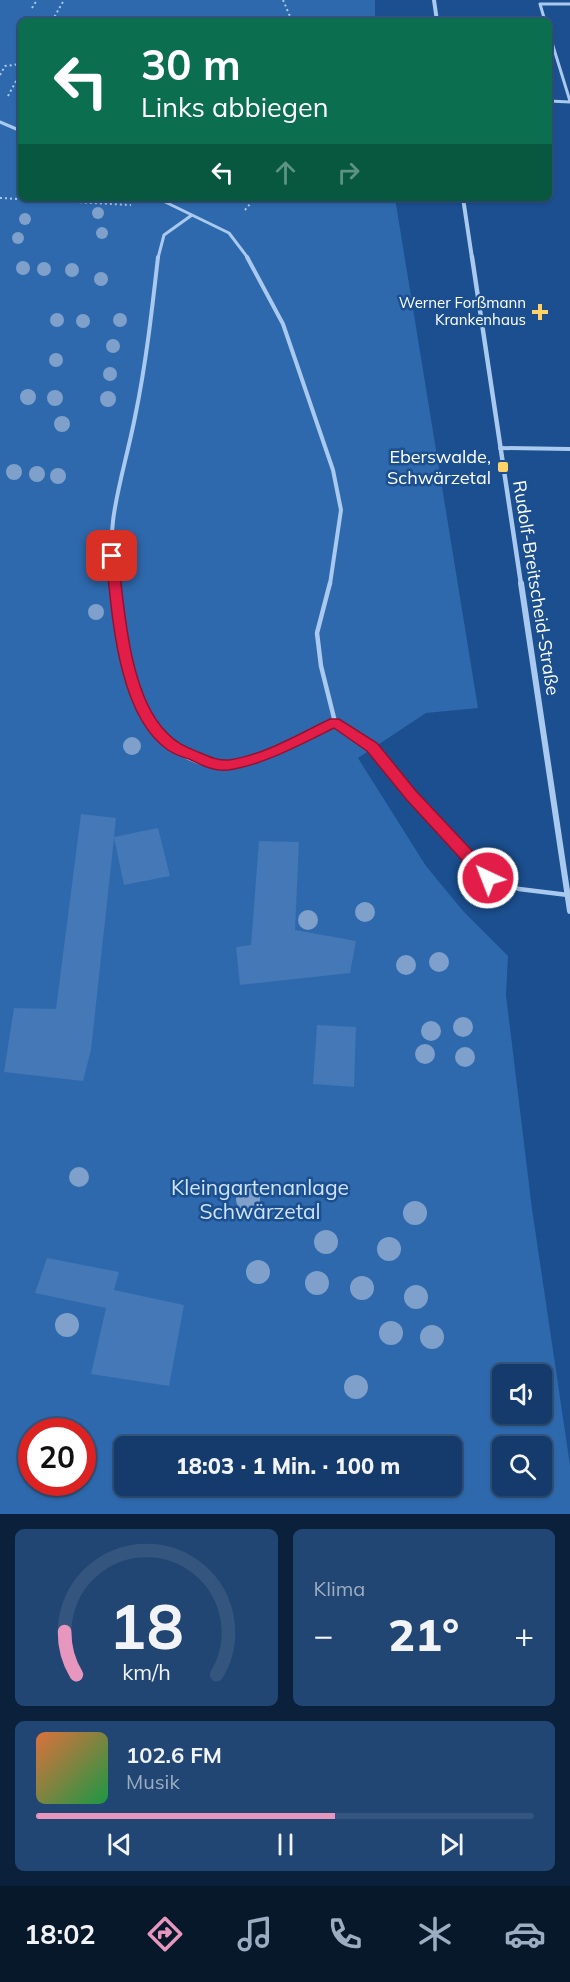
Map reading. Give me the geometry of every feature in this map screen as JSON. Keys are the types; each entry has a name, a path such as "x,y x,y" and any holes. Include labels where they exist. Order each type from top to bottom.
{"street":[{"path":"434,0 437,18"},
{"name":"Rudolf-Breitscheid-Straße","path":"463,201 570,911"}],"lane":[{"path":"544,18 540,4 570,4"},
{"path":"552,43 570,101 552,101"},
{"path":"0,122 18,130"},
{"path":"164,201 229,233 239,243 266,289 282,324 333,470 341,510 333,568 324,612 316,633 321,666 335,722 372,747 411,795 488,878 519,889 568,895"},
{"path":"192,215 164,235 160,243 151,328 110,533 117,609 131,675 142,709 161,736 174,747 214,764 248,761 335,722"},
{"path":"500,447 570,448"}],"path":[{"path":"32,8 37,0"},
{"path":"54,18 64,0"},
{"path":"283,0 291,18"},
{"path":"0,75 5,66 18,64"},
{"path":"5,100 18,77"},
{"path":"0,198 18,199"},
{"path":"61,201 162,206 169,204"}],"green space":[{"name":"Kleingartenanlage Schwärzetal","path":"0,0 375,0 375,18 18,18 18,201 395,201 478,708 426,713 358,758 426,866 463,911 508,956 506,995 532,1209 570,1465 570,1514 0,1514"}],"building":[{"path":"81,814 116,818 114,837 158,828 170,876 124,885 114,838 91,1050 83,1081 4,1072 14,1008 56,1009"},
{"path":"259,841 299,842 295,930 356,941 350,973 240,985 236,947 251,945"},
{"path":"317,1025 356,1027 354,1087 313,1084"},
{"path":"47,1258 119,1272 114,1290 184,1305 169,1386 91,1374 106,1308 35,1293"}],"place":[{"name":"Werner Forßmann Krankenhaus","path":"540,312"},
{"name":"Eberswalde, Schwärzetal","path":"503,467"}],"route":[{"path":"112,556 117,609 131,675 142,709 161,736 174,747 190,755 214,764 229,765 248,761 282,748 335,722 372,747 411,795 488,878"}]}
